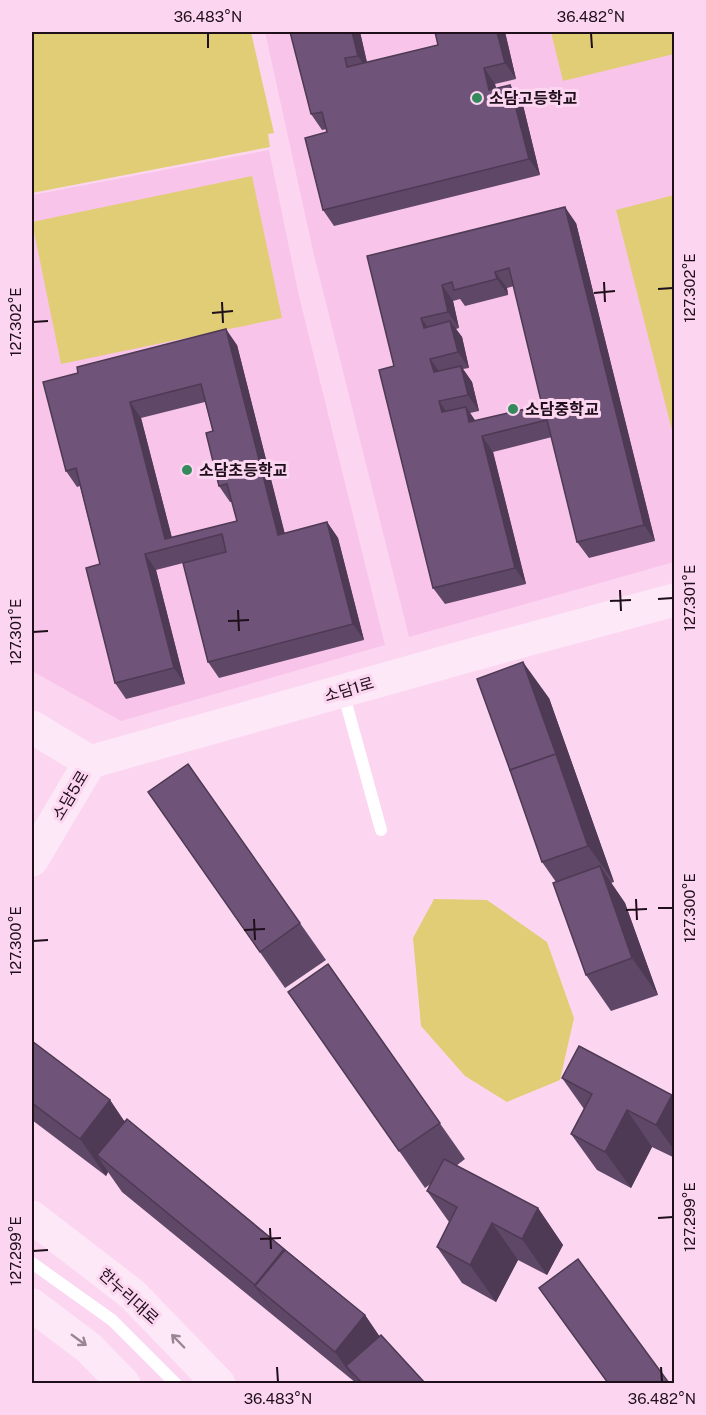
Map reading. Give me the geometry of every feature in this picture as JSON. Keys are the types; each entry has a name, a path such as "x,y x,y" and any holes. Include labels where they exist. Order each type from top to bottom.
{"street":[{"name":"소담1로","path":"90,762 675,600"},
{"path":"32,727 90,762"},
{"name":"소담5로","path":"32,860 90,762"},
{"name":"한누리대로","path":"32,1217 132,1294 219,1383"},
{"path":"32,1305 89,1348 124,1383"}],"lane":[{"path":"342,691 381,830"},
{"path":"32,1263 112,1320 176,1383"}],"shaded area":[{"path":"32,32 251,32 274,133 268,134 270,147 32,193"},
{"name":"소담중학교","path":"265,32 674,32 674,562 409,637 314,255"},
{"path":"551,32 674,32 674,54 563,81"},
{"name":"소담초등학교","path":"269,150 299,296 385,645 121,721 32,671 32,195"},
{"path":"252,176 282,318 61,364 32,222"},
{"path":"674,195 674,438 616,210"},
{"path":"434,899 487,900 547,942 574,1018 560,1080 507,1102 465,1076 421,1026 413,938"}],"building":[{"path":"290,32 352,32 358,56 345,58 347,67 438,45 435,32 497,32 505,63 484,68 489,90 510,85 529,159 323,210 305,138 327,132 322,112 311,114"},
{"path":"565,207 644,525 577,542 547,420 482,436 515,568 433,588 379,370 394,366 367,256","holes":["509,268 542,405 469,422 466,407 442,412 439,401 468,395 461,366 434,372 430,359 458,352 450,321 424,328 421,318 448,312 442,285 452,282 454,290 497,279 495,272"]},
{"path":"226,329 278,535 327,522 353,624 208,662 183,563 226,552 222,534 145,554 174,668 115,683 86,568 100,564 76,468 66,471 43,382 78,373 77,367","holes":["201,384 213,431 206,433 219,486 227,484 237,521 165,539 130,402"]},
{"path":"523,662 556,754 510,770 477,679"},
{"path":"556,754 588,846 542,862 510,770"},
{"path":"188,764 300,923 260,952 148,792"},
{"path":"600,866 632,958 586,975 553,883"},
{"path":"328,964 440,1123 399,1151 288,992"},
{"path":"32,1041 110,1100 80,1139 32,1103"},
{"path":"579,1046 672,1095 656,1125 627,1110 605,1152 571,1134 592,1094 562,1078"},
{"path":"127,1119 284,1249 255,1285 97,1155"},
{"path":"444,1159 538,1208 522,1239 492,1223 470,1265 437,1247 457,1207 427,1191"},
{"path":"285,1250 365,1315 335,1352 255,1286"},
{"path":"578,1259 669,1383 608,1383 539,1288"},
{"path":"381,1335 425,1383 362,1383 346,1366"}],"place":[{"name":"소담고등학교","path":"477,98"},
{"name":"소담중학교","path":"513,409"},
{"name":"소담초등학교","path":"187,470"}]}
